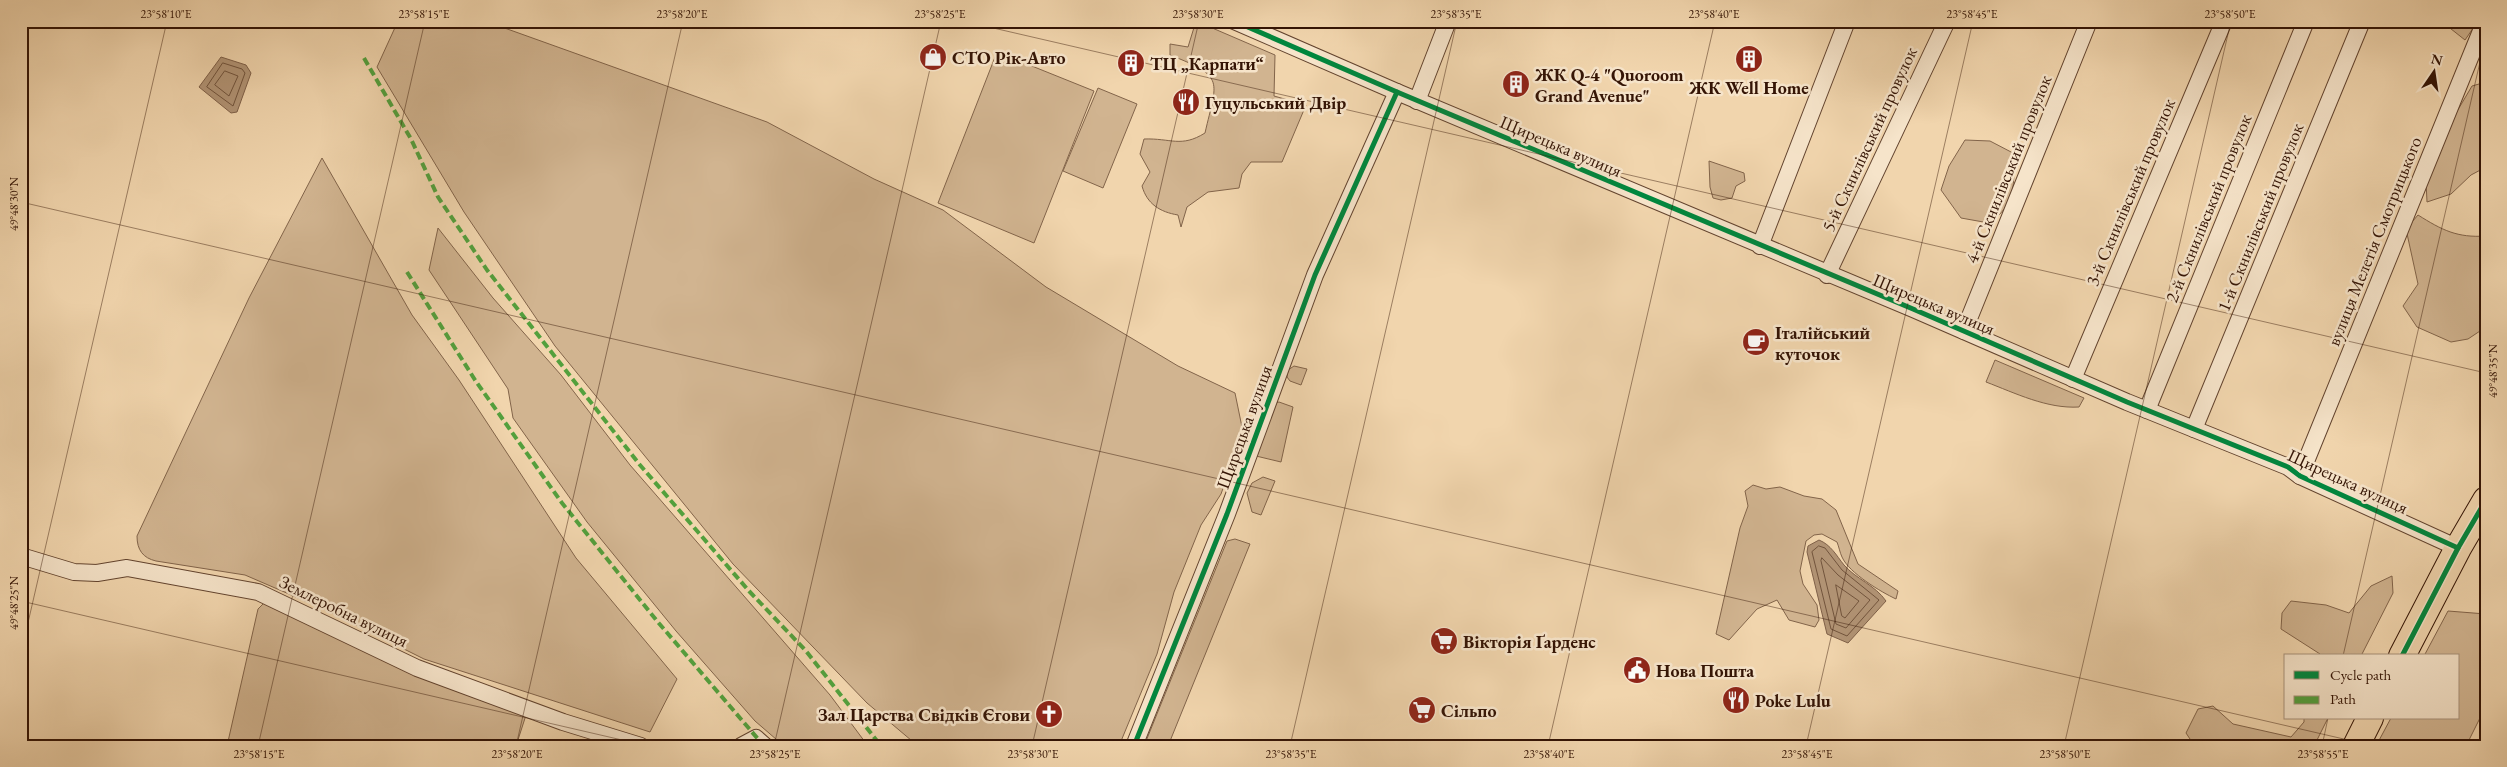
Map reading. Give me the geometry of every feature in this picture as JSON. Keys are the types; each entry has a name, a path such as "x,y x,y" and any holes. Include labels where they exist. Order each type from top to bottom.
{"main road":[{"path":"2403,654 2458,548 2486,500"},
{"path":"2356,746 2369,720"}],"street":[{"name":"Щирецька вулиця","path":"1234,21 1417,101 1964,331 2073,379 2288,467 2300,476 2458,548"},
{"path":"1417,101 1448,21"},
{"path":"1760,246 1847,21"},
{"name":"5-й Скнилівський провулок","path":"1827,274 1947,21"},
{"name":"4-й Скнилівський провулок","path":"1964,331 2089,21"},
{"name":"3-й Скнилівський провулок","path":"2073,379 2224,21"},
{"name":"2-й Скнилівський провулок","path":"2147,410 2306,21"},
{"name":"1-й Скнилівський провулок","path":"2194,429 2362,21"},
{"name":"вулиця Мелетія Смотрицького","path":"2300,476 2485,21"},
{"name":"Щирецька вулиця","path":"1134,746 1227,514 1315,275 1397,92"},
{"name":"Землеробна вулиця","path":"21,556 74,572 97,573 127,568 258,592 417,668 563,722 641,746"},
{"path":"741,746 756,738 765,746"}],"shaded area":[{"path":"398,21 485,21 767,122 874,179 943,210 1046,287 1178,366 1235,393 1243,432 1221,494 1201,525 1174,592 1157,654 1119,746 918,746 867,703 733,564 555,346 464,212 377,67"},
{"path":"1196,21 1275,55 1274,96 1306,105 1282,162 1251,162 1242,174 1239,188 1208,192 1187,207 1181,227 1178,215 1165,212 1147,198 1142,186 1150,172 1140,154 1144,139 1182,141 1197,138 1205,133 1214,91 1213,82 1209,75 1201,69 1170,55 1170,44 1188,47"},
{"path":"2441,21 2478,21 2465,40"},
{"path":"997,52 1094,91 1034,243 938,203"},
{"path":"2486,82 2486,167 2471,175 2451,194 2427,202 2426,181 2446,130 2472,86"},
{"path":"1098,88 1137,104 1103,188 1063,171"},
{"path":"1965,140 1990,141 2013,153 2014,174 2009,201 1998,216 1989,223 1961,218 1941,190 1949,166"},
{"path":"322,158 412,315 459,380 576,558 677,679 650,732 424,659 326,610 245,575 156,561 142,553 138,545 137,536 249,298"},
{"path":"1709,161 1744,173 1745,181 1736,186 1732,198 1721,200 1713,198 1710,187"},
{"path":"2418,215 2450,232 2467,236 2486,236 2486,327 2468,339 2451,342 2417,327 2403,306 2418,284 2406,229"},
{"path":"438,228 493,298 561,375 630,465 830,695 868,746 784,746 755,721 676,631 587,522 513,418 508,389 429,270"},
{"path":"1995,360 2084,398 2079,407 2067,407 2043,403 1986,382"},
{"path":"1294,366 1307,369 1301,385 1290,381 1287,377 1288,370"},
{"path":"1279,402 1293,407 1281,462 1256,456 1271,404"},
{"path":"1263,477 1275,481 1261,515 1252,512 1247,493 1252,483"},
{"path":"1753,485 1766,489 1780,487 1804,496 1822,499 1836,510 1858,564 1898,591 1896,599 1874,587 1851,569 1842,557 1837,542 1822,534 1814,535 1806,541 1800,571 1803,584 1817,605 1819,620 1815,627 1789,620 1777,600 1757,609 1729,640 1716,634 1740,528 1748,506 1745,491"},
{"path":"1235,539 1250,544 1168,746 1144,746 1227,541"},
{"path":"2392,576 2393,593 2362,654 2320,654 2281,629 2282,613 2291,601 2326,605 2349,613 2371,586"},
{"path":"267,600 527,712 516,746 227,746 258,609"},
{"path":"2448,611 2486,614 2486,706 2466,746 2376,746 2390,720 2460,720 2460,654 2425,654"},
{"path":"2213,706 2233,724 2291,737 2304,720 2327,720 2314,746 2194,745 2186,733 2198,709"}],"water":[{"path":"221,57 246,65 251,73 237,112 231,113 199,87"},
{"path":"1819,540 1830,547 1849,570 1882,595 1886,601 1848,643 1827,634 1807,552 1808,546"}],"marked path":[{"path":"364,58 411,139 438,197 487,270 640,465 749,591 806,651 881,746"},
{"path":"407,272 475,380 562,503 657,621 764,746"}],"cycle path":[{"path":"1234,21 1397,92 1913,309 2127,402 2288,467 2300,476 2458,548"},
{"path":"1134,746 1227,514 1315,275 1397,92"},
{"path":"2403,654 2458,548 2486,500"}],"place":[{"name":"СТО Рік-Авто","path":"933,57"},
{"name":"ЖК Well Home","path":"1749,59"},
{"name":"ТЦ „Карпати“","path":"1131,63"},
{"name":"ЖК Q-4 \"Quoroom Grand Avenue\"","path":"1516,84"},
{"name":"Гуцульський Двір","path":"1186,102"},
{"name":"Італійський куточок","path":"1756,342"},
{"name":"Вікторія Ґарденс","path":"1444,641"},
{"name":"Нова Пошта","path":"1637,670"},
{"name":"Poke Lulu","path":"1736,700"},
{"name":"Сільпо","path":"1422,710"},
{"name":"Зал Царства Свідків Єгови","path":"1049,714"}]}
